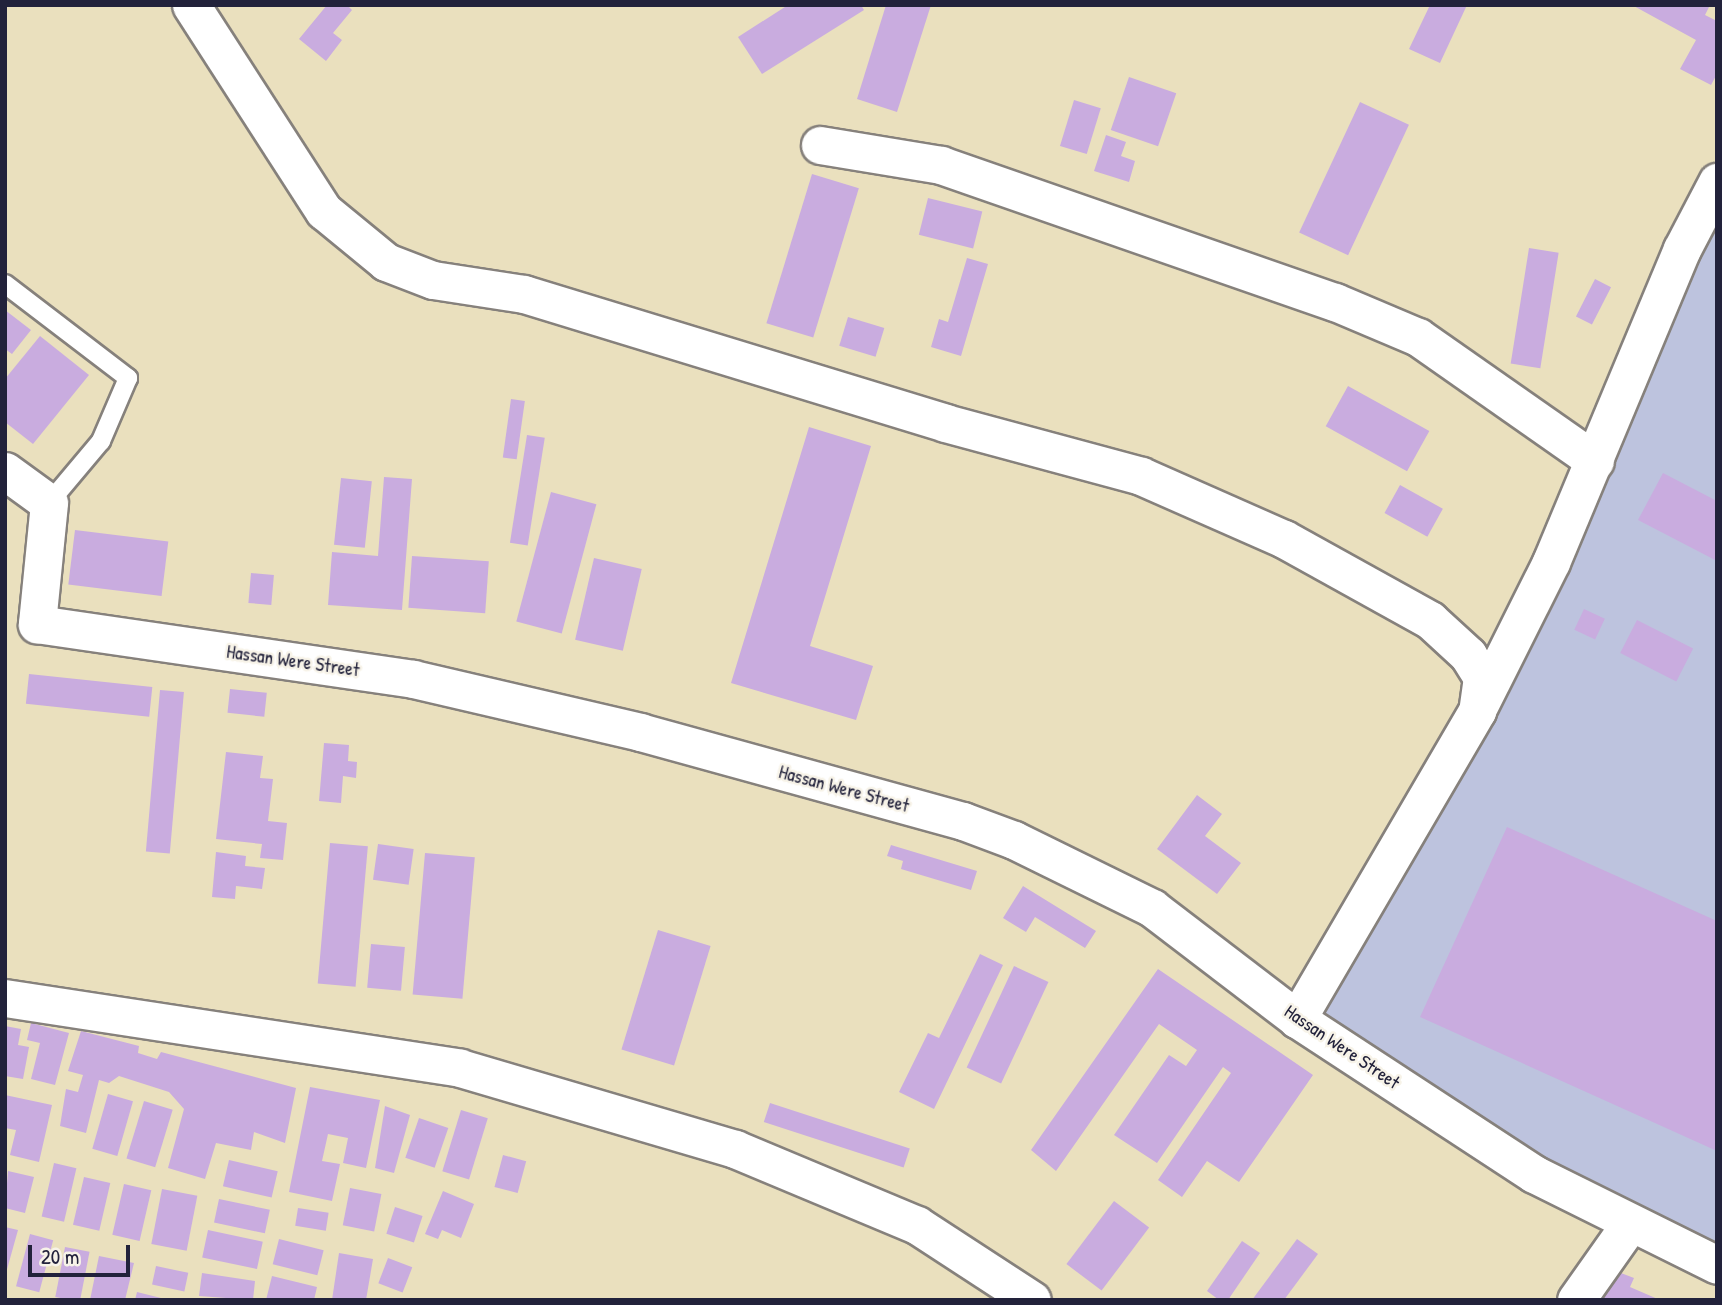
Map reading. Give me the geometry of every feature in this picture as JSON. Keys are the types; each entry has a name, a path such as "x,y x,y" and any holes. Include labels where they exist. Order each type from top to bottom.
{"street":[{"path":"191,5 324,211 386,262 433,280 524,294 945,424 1141,475 1284,539 1430,620 1468,655 1482,677 1477,711"},
{"path":"820,145 941,166 1335,302 1418,337 1595,461"},
{"path":"1297,1019 1477,711 1595,461 1682,249 1717,182"},
{"path":"5,471 49,503"},
{"name":"Hassan Were Street","path":"49,503 37,624 413,679 640,732 963,821 1084,872 1152,908 1297,1019 1534,1174 1629,1225 1717,1265"},
{"path":"5,999 460,1068 735,1149 917,1225 1032,1300"},
{"path":"1576,1300 1629,1225"}],"lane":[{"path":"5,284 128,378 101,441 49,503"}],"shaded area":[{"path":"1717,198 1717,1262 1297,1016 1504,664"}],"building":[{"path":"327,5 347,5 352,10 333,33 342,40 326,61 299,39"},
{"path":"788,5 861,5 864,10 762,74 738,37"},
{"path":"886,5 931,5 897,112 857,99"},
{"path":"1430,5 1467,5 1440,63 1409,49"},
{"path":"1632,5 1710,5 1705,15 1717,21 1717,74 1711,85 1680,69 1696,40"},
{"path":"1129,77 1176,93 1158,146 1111,130"},
{"path":"1074,100 1101,108 1087,154 1060,146"},
{"path":"1360,102 1409,125 1348,255 1299,233"},
{"path":"1106,135 1126,142 1121,156 1135,161 1129,182 1094,171"},
{"path":"812,174 859,188 813,338 766,323"},
{"path":"928,198 982,212 973,248 919,235"},
{"path":"1529,248 1559,253 1540,368 1511,364"},
{"path":"967,258 988,264 961,356 931,347 939,319 948,322"},
{"path":"1595,279 1611,287 1592,325 1576,316"},
{"path":"5,310 31,330 12,354 5,349"},
{"path":"848,317 884,328 876,357 839,346"},
{"path":"40,336 89,375 33,444 5,422 5,379"},
{"path":"1348,386 1429,431 1407,471 1326,426"},
{"path":"511,399 525,401 517,459 503,457"},
{"path":"809,427 871,446 810,646 873,666 856,720 731,683"},
{"path":"527,435 545,438 528,545 510,543"},
{"path":"1663,473 1717,501 1717,561 1638,520"},
{"path":"384,477 412,479 402,610 328,605 332,552 378,556"},
{"path":"341,478 372,481 365,548 334,545"},
{"path":"1400,485 1443,509 1427,537 1384,513"},
{"path":"551,492 596,504 562,634 516,621"},
{"path":"75,530 168,541 162,596 68,585"},
{"path":"412,556 489,561 485,613 408,608"},
{"path":"594,558 642,569 623,651 575,640"},
{"path":"251,573 274,575 271,605 248,603"},
{"path":"1584,609 1605,619 1595,640 1574,630"},
{"path":"1637,620 1693,649 1676,682 1620,653"},
{"path":"29,674 152,687 149,717 26,704"},
{"path":"230,689 267,693 264,717 227,713"},
{"path":"160,690 184,692 170,853 146,851"},
{"path":"324,743 349,745 348,761 357,762 356,778 343,776 341,803 319,801"},
{"path":"226,752 263,756 260,778 273,779 268,821 287,823 283,860 260,858 262,844 216,839"},
{"path":"1197,795 1222,814 1205,836 1241,863 1217,894 1157,849"},
{"path":"1507,827 1717,921 1717,1151 1420,1017"},
{"path":"330,843 368,846 356,987 318,983"},
{"path":"378,844 414,849 409,885 373,880"},
{"path":"891,845 977,871 971,890 901,869 903,861 887,856"},
{"path":"216,852 246,856 245,866 265,868 262,889 236,886 235,899 212,897"},
{"path":"425,853 475,857 462,999 413,994"},
{"path":"1023,886 1096,931 1085,948 1035,917 1026,932 1003,918"},
{"path":"658,930 711,946 674,1066 621,1050"},
{"path":"371,944 405,947 401,991 367,988"},
{"path":"980,954 1003,965 934,1109 899,1092 928,1033 939,1038"},
{"path":"1014,966 1048,982 1001,1084 967,1068"},
{"path":"1158,969 1313,1075 1239,1182 1207,1161 1182,1197 1158,1180 1231,1073 1223,1067 1157,1163 1114,1135 1169,1055 1186,1066 1197,1050 1159,1024 1056,1171 1031,1150"},
{"path":"31,1023 69,1033 55,1085 31,1079 40,1043 27,1040"},
{"path":"5,1026 21,1029 18,1045 29,1047 23,1079 5,1076"},
{"path":"81,1031 139,1046 138,1053 157,1059 161,1052 296,1088 285,1143 254,1132 251,1150 216,1143 205,1179 168,1168 184,1109 169,1092 119,1076 109,1083 99,1080 86,1133 60,1126 66,1089 78,1092 83,1075 68,1071"},
{"path":"310,1087 380,1100 366,1168 343,1163 348,1138 328,1134 322,1161 340,1164 332,1201 289,1192"},
{"path":"108,1094 133,1101 117,1156 92,1149"},
{"path":"5,1095 52,1105 39,1162 10,1155 16,1130 5,1128"},
{"path":"144,1101 173,1110 155,1167 126,1158"},
{"path":"770,1103 910,1148 904,1167 764,1122"},
{"path":"385,1106 410,1115 394,1173 375,1168"},
{"path":"461,1110 488,1118 469,1179 442,1171"},
{"path":"419,1118 448,1128 435,1168 405,1158"},
{"path":"503,1155 526,1161 518,1193 494,1187"},
{"path":"229,1160 278,1171 272,1198 223,1186"},
{"path":"54,1163 76,1168 64,1222 42,1217"},
{"path":"8,1171 34,1177 25,1213 5,1208"},
{"path":"84,1177 110,1183 99,1231 73,1225"},
{"path":"124,1184 151,1190 140,1241 112,1235"},
{"path":"350,1188 381,1194 374,1231 343,1225"},
{"path":"162,1189 197,1196 187,1251 151,1244"},
{"path":"443,1191 474,1204 461,1238 442,1230 438,1239 425,1234"},
{"path":"219,1199 270,1210 265,1233 214,1222"},
{"path":"1114,1201 1149,1227 1102,1291 1066,1264"},
{"path":"395,1207 423,1216 414,1243 386,1234"},
{"path":"298,1208 329,1213 326,1231 295,1226"},
{"path":"5,1227 18,1230 6,1273 5,1273"},
{"path":"208,1230 263,1242 257,1269 202,1257"},
{"path":"30,1234 53,1240 39,1292 16,1286"},
{"path":"279,1239 324,1250 317,1275 273,1264"},
{"path":"1297,1239 1318,1254 1284,1300 1252,1300"},
{"path":"1242,1241 1260,1253 1228,1300 1219,1300 1207,1291"},
{"path":"65,1247 90,1252 80,1300 55,1297"},
{"path":"339,1253 373,1259 366,1300 332,1300"},
{"path":"99,1256 134,1263 125,1300 90,1300"},
{"path":"388,1258 412,1267 403,1293 378,1283"},
{"path":"156,1266 188,1273 184,1291 152,1285"},
{"path":"1613,1270 1634,1278 1630,1287 1660,1300 1601,1300"},
{"path":"202,1273 255,1281 253,1300 199,1296"},
{"path":"272,1276 317,1287 314,1300 266,1300"},
{"path":"137,1292 165,1299 135,1300"}]}
